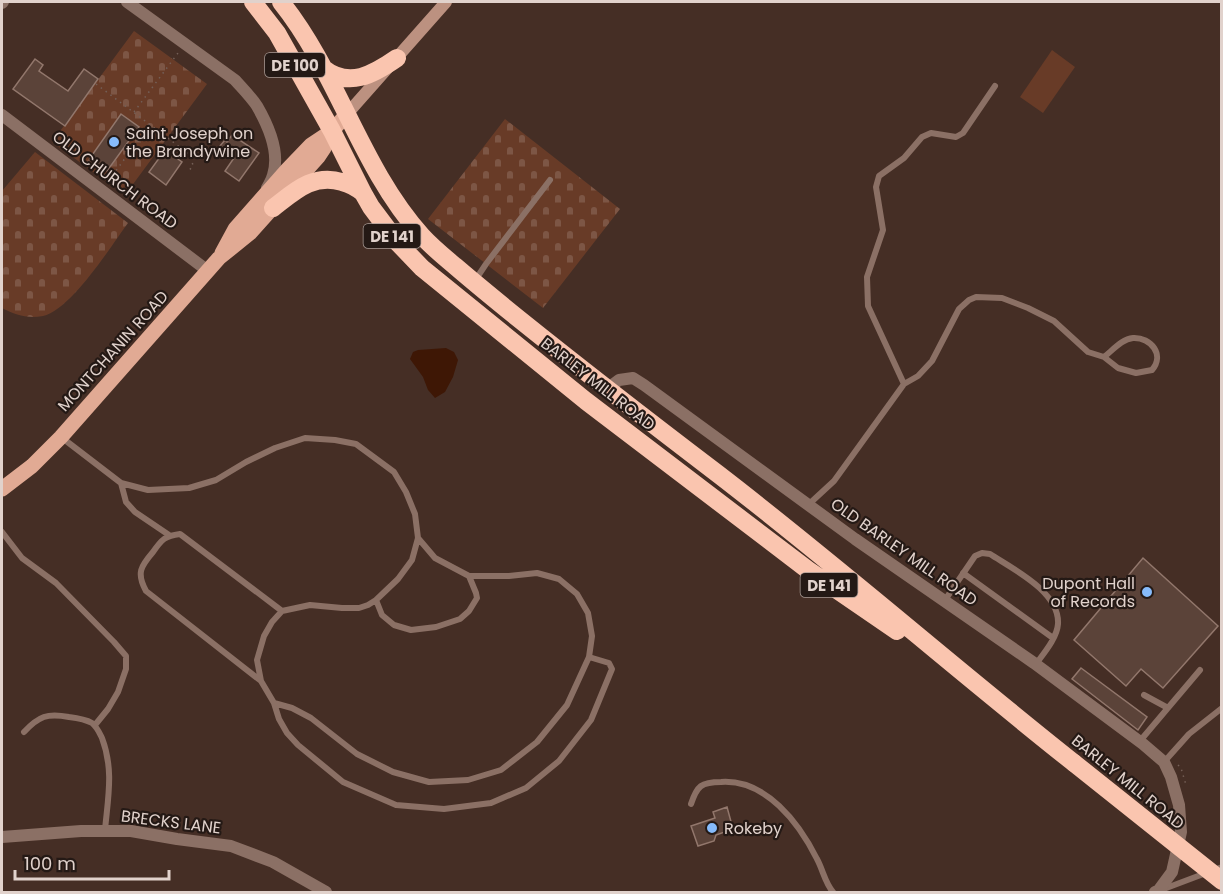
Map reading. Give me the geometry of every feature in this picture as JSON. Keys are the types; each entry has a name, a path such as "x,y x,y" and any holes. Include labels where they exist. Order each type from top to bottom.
{"highway":[{"name":"BARLEY MILL ROAD","path":"253,2 277,33 332,131 363,193 387,229 422,268 586,401 808,570 1011,712"},
{"name":"BARLEY MILL ROAD","path":"281,2 296,22 323,68 379,176 399,208 429,244 608,389 818,552 1011,712 1221,881"},
{"path":"323,68 340,77 355,78 372,74 397,58"},
{"path":"265,206 321,179 336,180 363,193"},
{"path":"482,317 514,334 584,389 594,392 608,389"}],"main road":[{"name":"MONTCHANIN ROAD","path":"2,489 32,466 61,437 219,258 250,234 265,206 318,157 332,131 446,2"},
{"name":"MONTCHANIN ROAD","path":"2,482 32,466"}],"street":[{"path":"127,2 235,80 257,107 274,151 274,173 268,188 265,206"},
{"name":"OLD CHURCH ROAD","path":"2,115 208,271"},
{"name":"OLD BARLEY MILL ROAD","path":"608,389 619,380 633,378 808,505 1036,665 1140,741 1164,762 1179,805 1181,832 1172,872 1157,892"},
{"name":"BRECKS LANE","path":"2,837 81,831 131,831 231,846 273,862 326,892"}],"lane":[{"path":"904,384 867,306 867,277 883,230 876,187 879,176 904,158 922,137 931,133 956,137 963,133 995,86"},
{"path":"474,282 550,180"},
{"path":"808,505 834,481 904,384 918,376 932,361 959,309 969,300 976,297 1002,298 1028,308 1054,321 1088,352 1104,357 1118,368 1136,373 1145,372 1152,370 1158,360 1157,351 1147,342 1134,338 1123,342 1104,357"},
{"path":"61,437 121,483 148,490 189,488 216,480 275,448 305,438 357,444 394,472 416,514 418,538 412,560 398,579 368,605 359,608 310,605 282,611 264,636 257,660 261,681 274,703 279,719 287,733 298,745 343,782 396,805 444,809 490,803 526,788 559,761 591,720 612,669 609,663 589,657"},
{"path":"121,483 126,502 135,512 169,535"},
{"path":"2,532 22,558 56,583 126,656 126,669 118,692 108,710 95,725"},
{"path":"261,681 147,591 142,584 142,566 162,540 169,535 180,534 282,611"},
{"path":"274,703 292,708 311,718 357,754 393,772 429,782 468,780 501,770 537,742 567,705 589,657 592,636 588,613 577,594 559,579 537,573 469,576 435,558 418,538"},
{"path":"944,601 975,556 982,553 990,554 1039,586 1054,605 1058,622 1053,638 1036,665"},
{"path":"963,573 1053,638"},
{"path":"375,600 382,615 394,625 411,630 436,627 460,619 469,611 477,598 469,576"},
{"path":"1140,741 1200,670"},
{"path":"1144,695 1168,708"},
{"path":"1164,762 1189,734 1221,708"},
{"path":"24,732 37,720 52,715 86,720 95,725 105,747 109,767 105,831"},
{"path":"691,804 696,791 703,784 718,782 729,781 767,796 790,817 801,831 833,892"},
{"path":"1157,892 1221,867"}],"path":[{"path":"134,113 179,52"},
{"path":"96,84 189,154 193,165 189,171"},
{"path":"102,191 150,125"}],"green space":[{"path":"134,31 207,84 125,195 52,142"},
{"path":"1052,50 1075,67 1043,113 1020,97"},
{"path":"505,119 620,209 543,308 428,219"},
{"path":"35,152 128,223 90,276 66,302 43,316 27,317 2,308 2,191"}],"shaded area":[{"path":"446,348 454,352 458,360 445,392 435,398 410,359 413,352 418,350"}],"building":[{"path":"35,59 43,65 39,71 68,91 84,69 98,79 65,126 13,89"},
{"name":"Saint Joseph on the Brandywine","path":"121,114 139,127 107,171 90,158"},
{"path":"232,135 259,153 239,181 225,171 234,158 219,147"},
{"path":"165,150 182,162 166,185 149,172"},
{"name":"Dupont Hall of Records","path":"1143,558 1218,626 1163,688 1141,669 1126,686 1074,640"},
{"path":"1081,668 1147,717 1138,730 1072,679"},
{"name":"Rokeby","path":"727,807 733,829 716,835 714,841 698,846 691,826 715,818 713,812"}],"place":[{"name":"Saint Joseph on the Brandywine","path":"114,142"},
{"name":"Dupont Hall of Records","path":"1147,592"},
{"name":"Rokeby","path":"712,828"}]}
